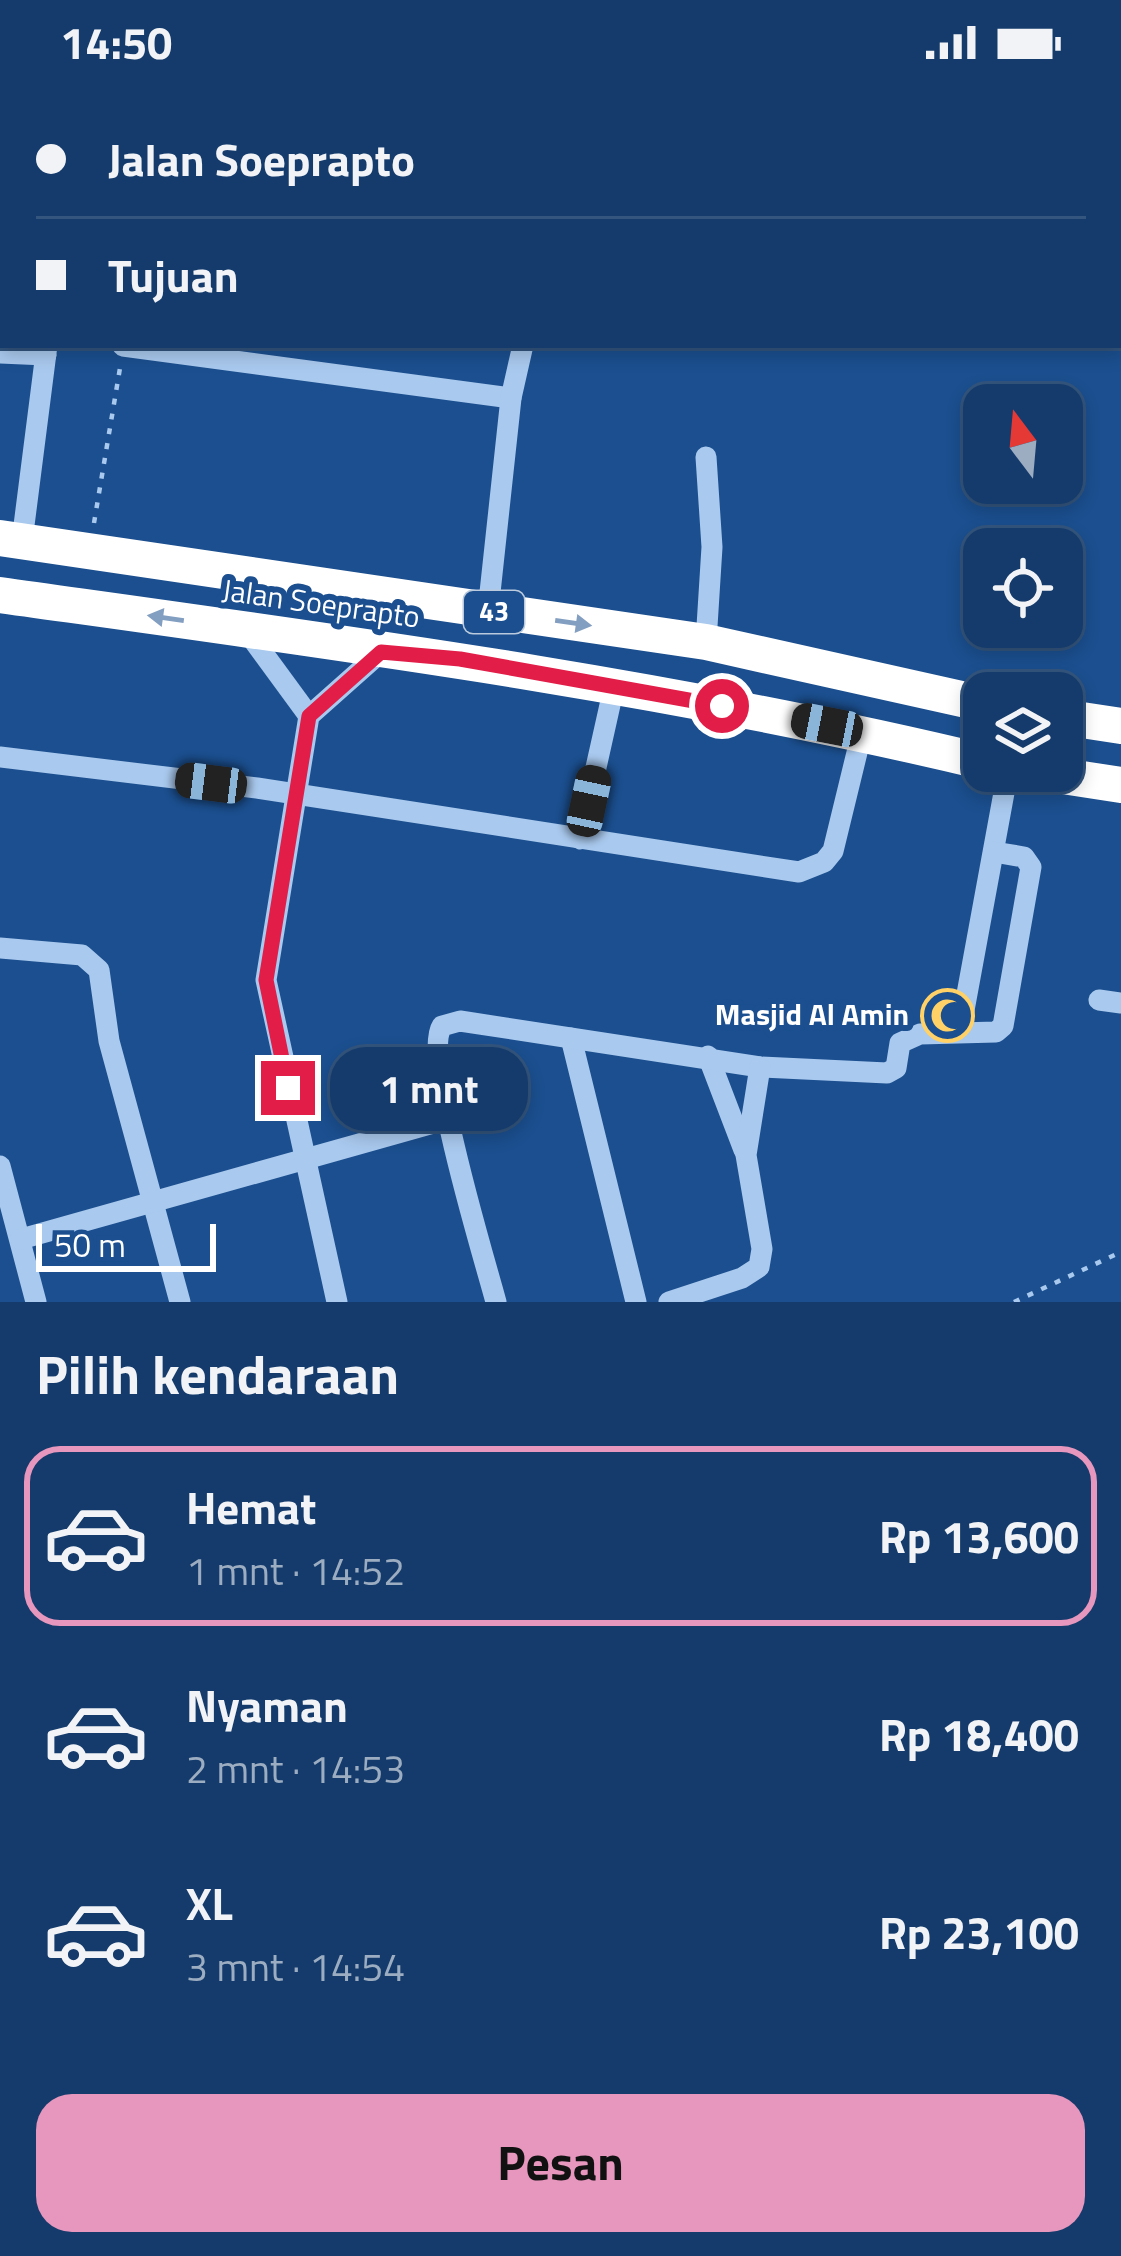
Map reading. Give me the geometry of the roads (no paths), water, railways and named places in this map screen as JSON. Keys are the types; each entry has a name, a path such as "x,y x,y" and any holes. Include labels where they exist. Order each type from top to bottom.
{"highway":[{"name":"Jalan Soeprapto","path":"11,539 706,642 963,699"},
{"name":"Jalan Soeprapto","path":"0,595 381,652 460,659 862,732 963,757"},
{"path":"1083,720 1121,726"},
{"path":"1083,779 1121,785"}],"street":[{"path":"138,348 511,398"},
{"path":"488,611 511,398 522,348"},
{"path":"0,353 47,350 11,539"},
{"path":"706,457 712,548 706,642"},
{"path":"245,629 309,716"},
{"path":"337,1302 266,980 309,716 381,652"},
{"path":"580,839 614,687"},
{"path":"0,758 809,870 833,851 862,732"},
{"path":"960,1032 1004,792"},
{"path":"496,1302 448,1119 436,1041 442,1026 460,1021 760,1067 876,1076 894,1070 900,1043 907,1038 996,1032 1003,1026 1031,867 1024,857 994,853"},
{"path":"0,948 82,955 99,970 109,1041 180,1302"},
{"path":"571,1038 637,1302"},
{"path":"670,1302 742,1278 759,1267 762,1249 746,1156 708,1056"},
{"path":"746,1156 760,1067"},
{"path":"20,1238 448,1119"},
{"path":"0,1166 36,1302"}],"place":[{"name":"Masjid Al Amin","path":"948,1015"}]}
